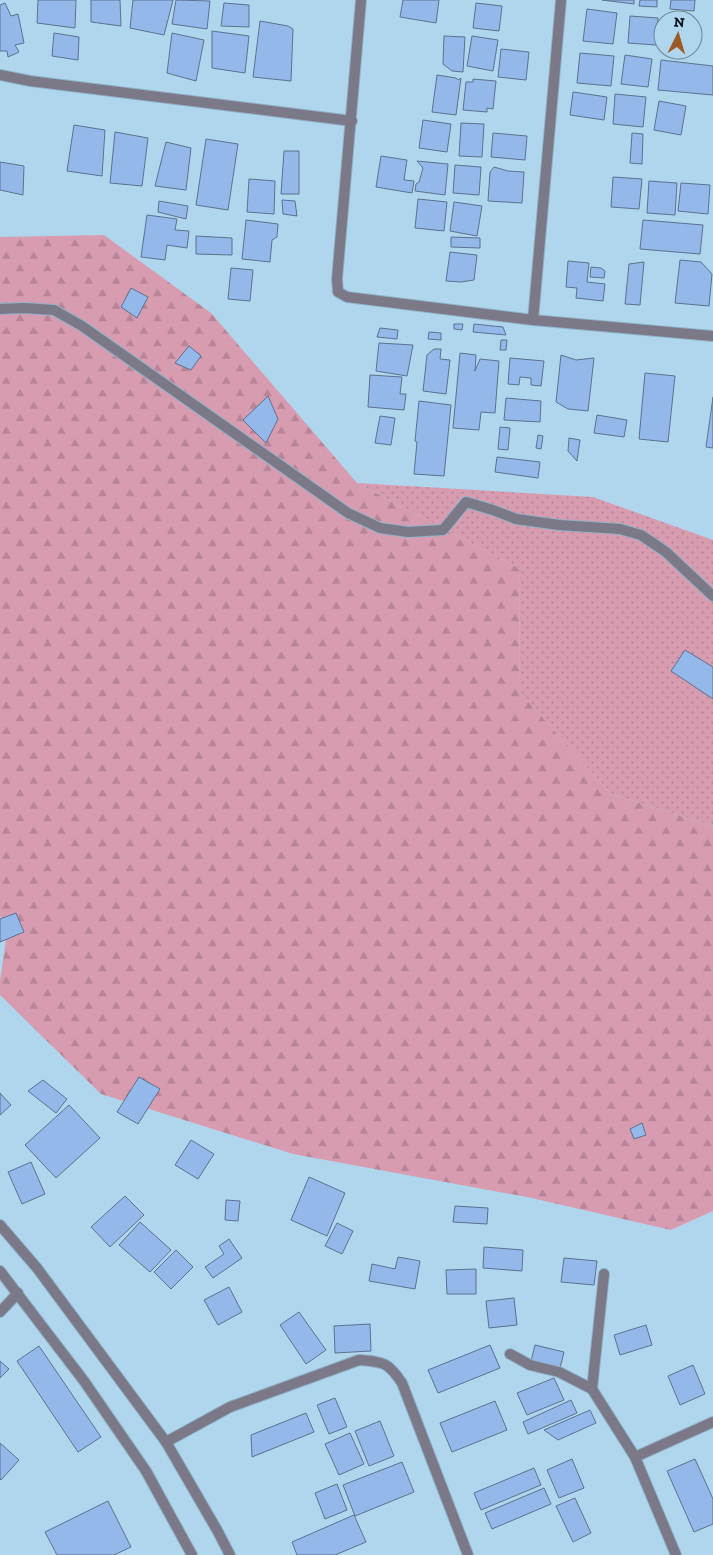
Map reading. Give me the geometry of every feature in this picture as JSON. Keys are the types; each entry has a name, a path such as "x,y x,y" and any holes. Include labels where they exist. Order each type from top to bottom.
{"street":[{"path":"362,0 336,279 338,292 347,298 533,320 713,336"},
{"path":"533,320 561,0"},
{"path":"0,76 352,121"},
{"path":"0,309 54,310 82,326 348,513 380,528 408,532 443,530 466,502 516,519 559,525 620,529 641,535 666,552 713,596"},
{"path":"0,1225 37,1268 166,1442 218,1530 230,1555"},
{"path":"0,1271 84,1381 146,1471 192,1555"},
{"path":"592,1389 604,1274"},
{"path":"0,1312 18,1293"},
{"path":"510,1354 530,1365 559,1372 592,1389 634,1457 676,1555"},
{"path":"166,1442 230,1407 359,1360 378,1361 392,1368 402,1383 468,1555"},
{"path":"634,1457 713,1422"}],"green space":[{"path":"104,235 211,313 357,483 520,569 519,691 611,794 713,826 713,1211 671,1230 527,1197 293,1154 101,1094 0,995 0,980 8,927 0,916 0,237"},
{"path":"357,483 593,497 713,540 713,826 611,794 519,691 520,569"}],"building":[{"path":"38,0 76,0 75,28 37,23"},
{"path":"91,0 120,0 121,26 91,22"},
{"path":"133,0 173,0 164,35 130,28"},
{"path":"176,0 210,1 207,29 172,24"},
{"path":"403,0 439,0 436,23 400,17"},
{"path":"602,0 634,0 634,4"},
{"path":"640,0 657,0 657,7 639,6"},
{"path":"671,0 695,0 694,10 670,9"},
{"path":"5,3 11,16 18,14 24,43 15,45 19,52 8,57 7,51 0,51 0,5"},
{"path":"224,3 249,5 249,27 221,26"},
{"path":"476,3 502,6 499,31 473,28"},
{"path":"587,9 617,13 613,44 583,41"},
{"path":"630,16 653,18 653,45 628,43"},
{"path":"260,21 288,26 293,29 291,81 253,77"},
{"path":"212,31 249,36 245,73 212,68"},
{"path":"54,33 79,37 78,60 52,56"},
{"path":"172,33 204,40 196,81 167,73"},
{"path":"444,36 465,37 463,72 452,71 443,64"},
{"path":"472,36 498,40 493,71 467,66"},
{"path":"501,49 529,52 526,80 498,77"},
{"path":"580,53 614,56 611,86 577,83"},
{"path":"625,55 652,59 648,87 621,84"},
{"path":"661,60 713,66 713,95 658,90"},
{"path":"437,75 458,80 461,78 456,115 432,112"},
{"path":"473,79 496,81 493,109 487,108 487,112 463,110 466,82 473,82"},
{"path":"573,92 607,97 604,120 570,115"},
{"path":"615,94 646,97 643,127 613,124"},
{"path":"659,101 686,106 681,135 654,130"},
{"path":"423,120 451,124 447,152 419,148"},
{"path":"461,123 484,124 482,157 459,156"},
{"path":"74,125 105,130 102,176 67,171"},
{"path":"115,132 148,138 142,186 110,183"},
{"path":"493,133 527,136 525,160 491,157"},
{"path":"632,133 643,134 642,164 630,163"},
{"path":"206,139 238,144 228,210 196,205"},
{"path":"166,142 191,148 186,190 155,186"},
{"path":"284,151 299,151 299,194 281,194"},
{"path":"381,156 407,160 404,180 414,181 412,193 376,187"},
{"path":"417,161 448,164 445,195 415,191 423,168"},
{"path":"0,162 24,166 23,195 0,190"},
{"path":"455,165 481,167 479,195 453,193"},
{"path":"494,167 508,171 524,172 522,203 488,201 490,172"},
{"path":"613,177 642,179 639,209 611,207"},
{"path":"249,179 275,181 274,214 247,212"},
{"path":"649,181 677,183 675,215 647,213"},
{"path":"681,183 710,185 708,214 678,211"},
{"path":"418,199 447,202 444,231 415,228"},
{"path":"282,200 295,201 297,216 283,214"},
{"path":"159,201 188,206 186,219 158,212"},
{"path":"454,202 482,206 477,236 450,231"},
{"path":"147,215 177,219 175,230 189,231 187,248 167,245 165,260 141,257"},
{"path":"246,220 278,224 277,237 272,240 270,262 242,259"},
{"path":"643,220 703,225 700,254 640,249"},
{"path":"196,236 232,238 232,255 196,254"},
{"path":"451,237 480,238 480,248 451,247"},
{"path":"450,252 477,255 474,280 461,282 446,281"},
{"path":"680,260 701,262 712,274 709,306 675,303"},
{"path":"568,261 589,263 587,282 605,284 603,301 576,298 577,288 566,287"},
{"path":"644,262 640,305 625,304 629,264"},
{"path":"591,267 601,268 605,271 604,278 590,277"},
{"path":"231,268 253,270 250,301 228,299"},
{"path":"131,288 148,297 137,318 121,307"},
{"path":"454,324 463,324 462,330 454,329"},
{"path":"474,324 503,327 506,335 473,332"},
{"path":"380,328 398,330 397,339 377,337"},
{"path":"429,332 441,333 441,340 428,339"},
{"path":"501,340 507,340 506,350 500,350"},
{"path":"379,343 413,345 407,376 376,371"},
{"path":"189,346 201,356 191,370 175,363"},
{"path":"434,349 441,349 440,359 450,360 446,394 423,391 427,355"},
{"path":"460,353 476,355 475,371 480,359 499,361 495,413 481,412 479,430 453,428"},
{"path":"561,355 576,360 594,358 588,411 568,409 556,402"},
{"path":"510,358 544,361 541,386 531,385 531,378 520,377 519,385 508,384"},
{"path":"645,373 675,376 668,442 639,439"},
{"path":"370,375 402,377 400,394 406,394 404,410 368,407"},
{"path":"268,396 278,419 266,443 243,420"},
{"path":"713,397 713,448 706,447"},
{"path":"506,398 541,401 540,422 504,420"},
{"path":"419,401 451,405 444,476 414,474"},
{"path":"597,415 627,420 624,437 594,433"},
{"path":"380,416 395,418 391,445 375,443"},
{"path":"500,427 510,428 508,450 498,449"},
{"path":"538,435 543,436 541,449 536,448"},
{"path":"569,438 580,440 577,461 568,451"},
{"path":"497,457 540,462 538,478 495,472"},
{"path":"685,650 713,667 713,699 671,671"},
{"path":"16,913 24,932 0,942 0,919"},
{"path":"139,1077 160,1089 138,1124 117,1112"},
{"path":"43,1080 67,1099 56,1113 28,1091"},
{"path":"0,1093 11,1105 0,1115"},
{"path":"69,1105 100,1138 56,1178 25,1145"},
{"path":"642,1123 646,1135 634,1139 630,1129"},
{"path":"191,1140 214,1154 198,1179 175,1165"},
{"path":"31,1162 45,1194 22,1204 8,1172"},
{"path":"309,1177 345,1193 327,1236 291,1220"},
{"path":"125,1196 144,1215 110,1247 91,1227"},
{"path":"226,1200 240,1201 238,1221 225,1220"},
{"path":"455,1206 488,1208 487,1224 453,1222"},
{"path":"140,1222 171,1250 150,1272 119,1245"},
{"path":"337,1223 353,1231 342,1254 325,1246"},
{"path":"229,1239 242,1258 213,1278 205,1267 224,1254 219,1246"},
{"path":"484,1247 523,1250 522,1271 483,1268"},
{"path":"176,1250 193,1267 171,1289 154,1272"},
{"path":"398,1257 420,1261 415,1289 369,1281 372,1264 395,1269"},
{"path":"564,1258 597,1261 594,1285 561,1282"},
{"path":"476,1269 476,1294 447,1294 446,1270"},
{"path":"229,1287 242,1312 218,1325 204,1300"},
{"path":"514,1298 517,1325 489,1328 486,1301"},
{"path":"299,1312 326,1350 306,1364 280,1325"},
{"path":"370,1324 371,1351 335,1353 334,1326"},
{"path":"646,1325 652,1345 620,1355 614,1335"},
{"path":"490,1345 500,1368 438,1393 428,1370"},
{"path":"535,1345 564,1352 559,1372 530,1365"},
{"path":"39,1346 101,1437 78,1452 17,1361"},
{"path":"0,1361 9,1369 0,1378"},
{"path":"693,1365 705,1394 680,1405 668,1376"},
{"path":"554,1378 564,1400 527,1415 517,1393"},
{"path":"335,1398 347,1427 329,1434 317,1405"},
{"path":"571,1400 577,1413 528,1434 523,1422"},
{"path":"495,1401 507,1430 452,1452 440,1423"},
{"path":"590,1410 596,1423 558,1440 544,1430"},
{"path":"306,1413 314,1432 252,1457 251,1435"},
{"path":"380,1421 394,1456 369,1466 355,1431"},
{"path":"350,1433 364,1464 339,1475 325,1444"},
{"path":"0,1443 19,1460 1,1480 0,1479"},
{"path":"572,1459 584,1488 559,1498 547,1470"},
{"path":"695,1459 713,1499 713,1524 694,1532 667,1471"},
{"path":"402,1462 414,1492 355,1516 343,1485"},
{"path":"534,1468 541,1485 481,1510 474,1493"},
{"path":"337,1484 347,1510 325,1519 315,1493"},
{"path":"544,1488 551,1504 492,1529 485,1513"},
{"path":"575,1498 591,1533 573,1542 556,1506"},
{"path":"108,1501 131,1547 114,1555 57,1555 45,1532"},
{"path":"354,1515 366,1542 335,1555 297,1555 292,1542"}]}
